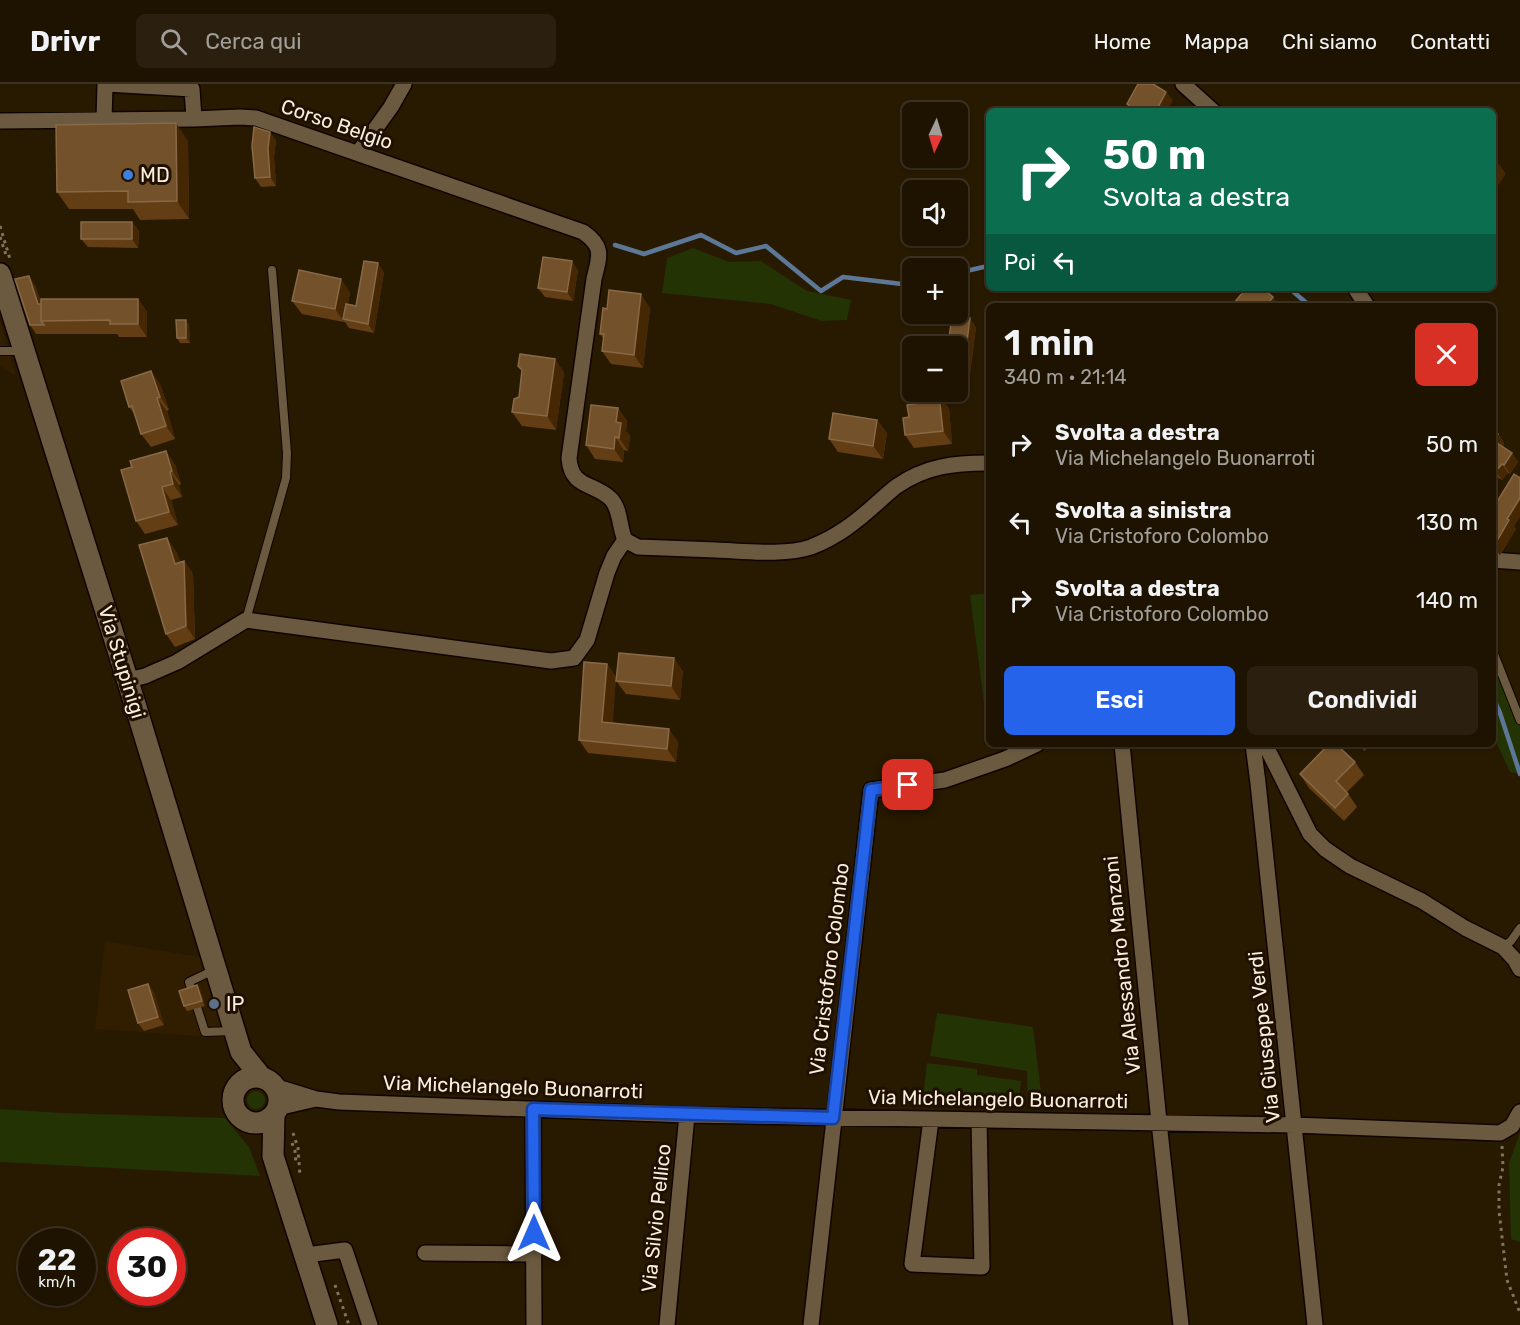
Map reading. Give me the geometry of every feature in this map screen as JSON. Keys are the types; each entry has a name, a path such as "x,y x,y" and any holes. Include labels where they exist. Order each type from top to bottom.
{"street":[{"path":"104,120 106,84 192,89 194,119"},
{"path":"358,153 391,107 404,84"},
{"path":"1183,84 1210,108"},
{"name":"Corso Belgio","path":"1,119 256,118 583,232 592,238 598,246 600,255 569,458 577,480 600,491 616,506 625,540"},
{"name":"Via Stupinigi","path":"0,274 128,680 241,1052 268,1082"},
{"path":"128,680 177,662 246,620 551,661 574,658 587,640 607,573 614,556 625,540 638,548 752,552 809,548 838,535 897,486 929,470 944,465 986,463"},
{"path":"1496,561 1520,562"},
{"name":"Via Cristoforo Colombo","path":"811,1325 871,790 945,780 1005,759 1031,747"},
{"name":"Via Alessandro Manzoni","path":"1122,747 1181,1325"},
{"name":"Via Giuseppe Verdi","path":"1253,747 1315,1325"},
{"path":"1266,747 1310,834 1325,849 1350,866 1422,901 1465,928 1503,947 1520,969"},
{"name":"Via Stupinigi","path":"236,1088 241,1052"},
{"path":"273,1156 278,1093 268,1082 255,1077 247,1078 236,1088 233,1095 235,1110 246,1120 261,1122 268,1119 275,1111"},
{"name":"Via Michelangelo Buonarroti","path":"268,1082 316,1099 339,1102 833,1118 1294,1125 1500,1133"},
{"name":"Via Michelangelo Buonarroti","path":"275,1111 316,1099"},
{"path":"533,1109 534,1325"},
{"path":"1500,1133 1512,1125 1520,1112"},
{"name":"Via Silvio Pellico","path":"667,1325 687,1114"},
{"path":"246,1120 273,1156 327,1325"},
{"path":"931,1120 912,1264 982,1267 979,1120"},
{"path":"306,1255 345,1250 370,1325"},
{"path":"425,1252 534,1254"}],"lane":[{"path":"246,620 286,478 287,453 272,270"},
{"path":"0,351 25,351"},
{"path":"1496,659 1520,720"},
{"path":"1503,947 1511,941 1520,927"},
{"path":"215,969 189,982 205,1032 234,1030"}],"path":[{"path":"1500,1133 1503,1167 1499,1185 1499,1211 1507,1280 1520,1313"}],"shaded area":[{"path":"0,321 16,376 0,366"},
{"path":"105,941 205,958 227,1038 95,1029"}],"green space":[{"path":"693,248 729,262 761,261 807,291 851,300 847,320 822,321 771,304 662,293 667,258"},
{"path":"986,593 986,719 970,595"},
{"path":"1496,666 1520,727 1520,774 1510,772 1496,742"},
{"path":"937,1013 1033,1027 1043,1108 1028,1108 1027,1071 930,1056"},
{"path":"927,1063 977,1069 977,1075 1021,1081 1018,1104 974,1098 971,1107 922,1106"},
{"path":"252,1091 260,1091 265,1096 263,1107 252,1109 247,1104 247,1096"},
{"path":"0,1109 225,1118 249,1147 260,1176 0,1162"},
{"path":"1520,1133 1520,1242 1511,1239 1509,1163"}],"building":[{"path":"1138,84 1153,84 1166,92 1158,108 1128,108 1129,105 1127,104"},
{"name":"MD","path":"176,123 177,201 128,202 128,191 57,192 56,125"},
{"path":"254,127 270,132 268,148 270,177 255,178 252,146"},
{"path":"81,222 132,222 132,239 81,239"},
{"path":"543,257 572,261 567,292 538,288"},
{"path":"364,261 378,263 368,324 343,319 346,304 356,306"},
{"path":"299,270 341,279 335,309 292,301"},
{"path":"29,276 38,304 41,304 41,321 44,325 30,325 15,279"},
{"path":"609,290 641,294 634,355 602,351 604,334 600,334 603,308 607,309"},
{"path":"1244,291 1266,291 1273,297 1268,303 1235,302"},
{"path":"41,299 138,299 138,324 110,324 110,320 41,321"},
{"path":"968,318 970,318 968,336 949,336 951,324 968,324"},
{"path":"176,320 186,320 186,338 177,338"},
{"path":"520,354 555,359 547,416 512,412 514,399 519,397 522,370 518,366"},
{"path":"151,371 160,397 157,398 166,426 141,434 121,381"},
{"path":"940,402 943,431 905,435 903,418 909,417 907,405"},
{"path":"591,405 618,408 616,422 621,423 619,438 615,437 614,449 586,445"},
{"path":"833,413 877,420 873,446 829,439"},
{"path":"1496,442 1512,453 1504,465 1502,464 1496,471"},
{"path":"166,451 173,484 162,487 169,512 136,521 121,470 132,467 130,461"},
{"path":"1514,474 1520,478 1520,498 1496,543 1496,503"},
{"path":"167,538 175,564 184,561 186,626 166,634 139,545"},
{"path":"619,653 674,658 671,686 616,681"},
{"path":"584,662 607,664 602,722 669,729 667,749 579,740"},
{"path":"1326,747 1339,747 1355,762 1336,781 1348,794 1335,808 1300,774"},
{"path":"148,984 158,1017 138,1023 128,990"},
{"path":"197,985 202,1001 184,1006 179,991"}],"waterway":[{"path":"615,245 644,254 701,235 736,253 766,246 821,291 843,277 902,284"},
{"path":"968,271 986,266"},
{"path":"1292,291 1306,303"},
{"path":"1496,704 1520,774"}],"place":[{"name":"MD","path":"128,175"},
{"name":"IP","path":"214,1004"}],"route":[{"path":"534,1233 533,1109 833,1118 871,790 908,785"}]}
